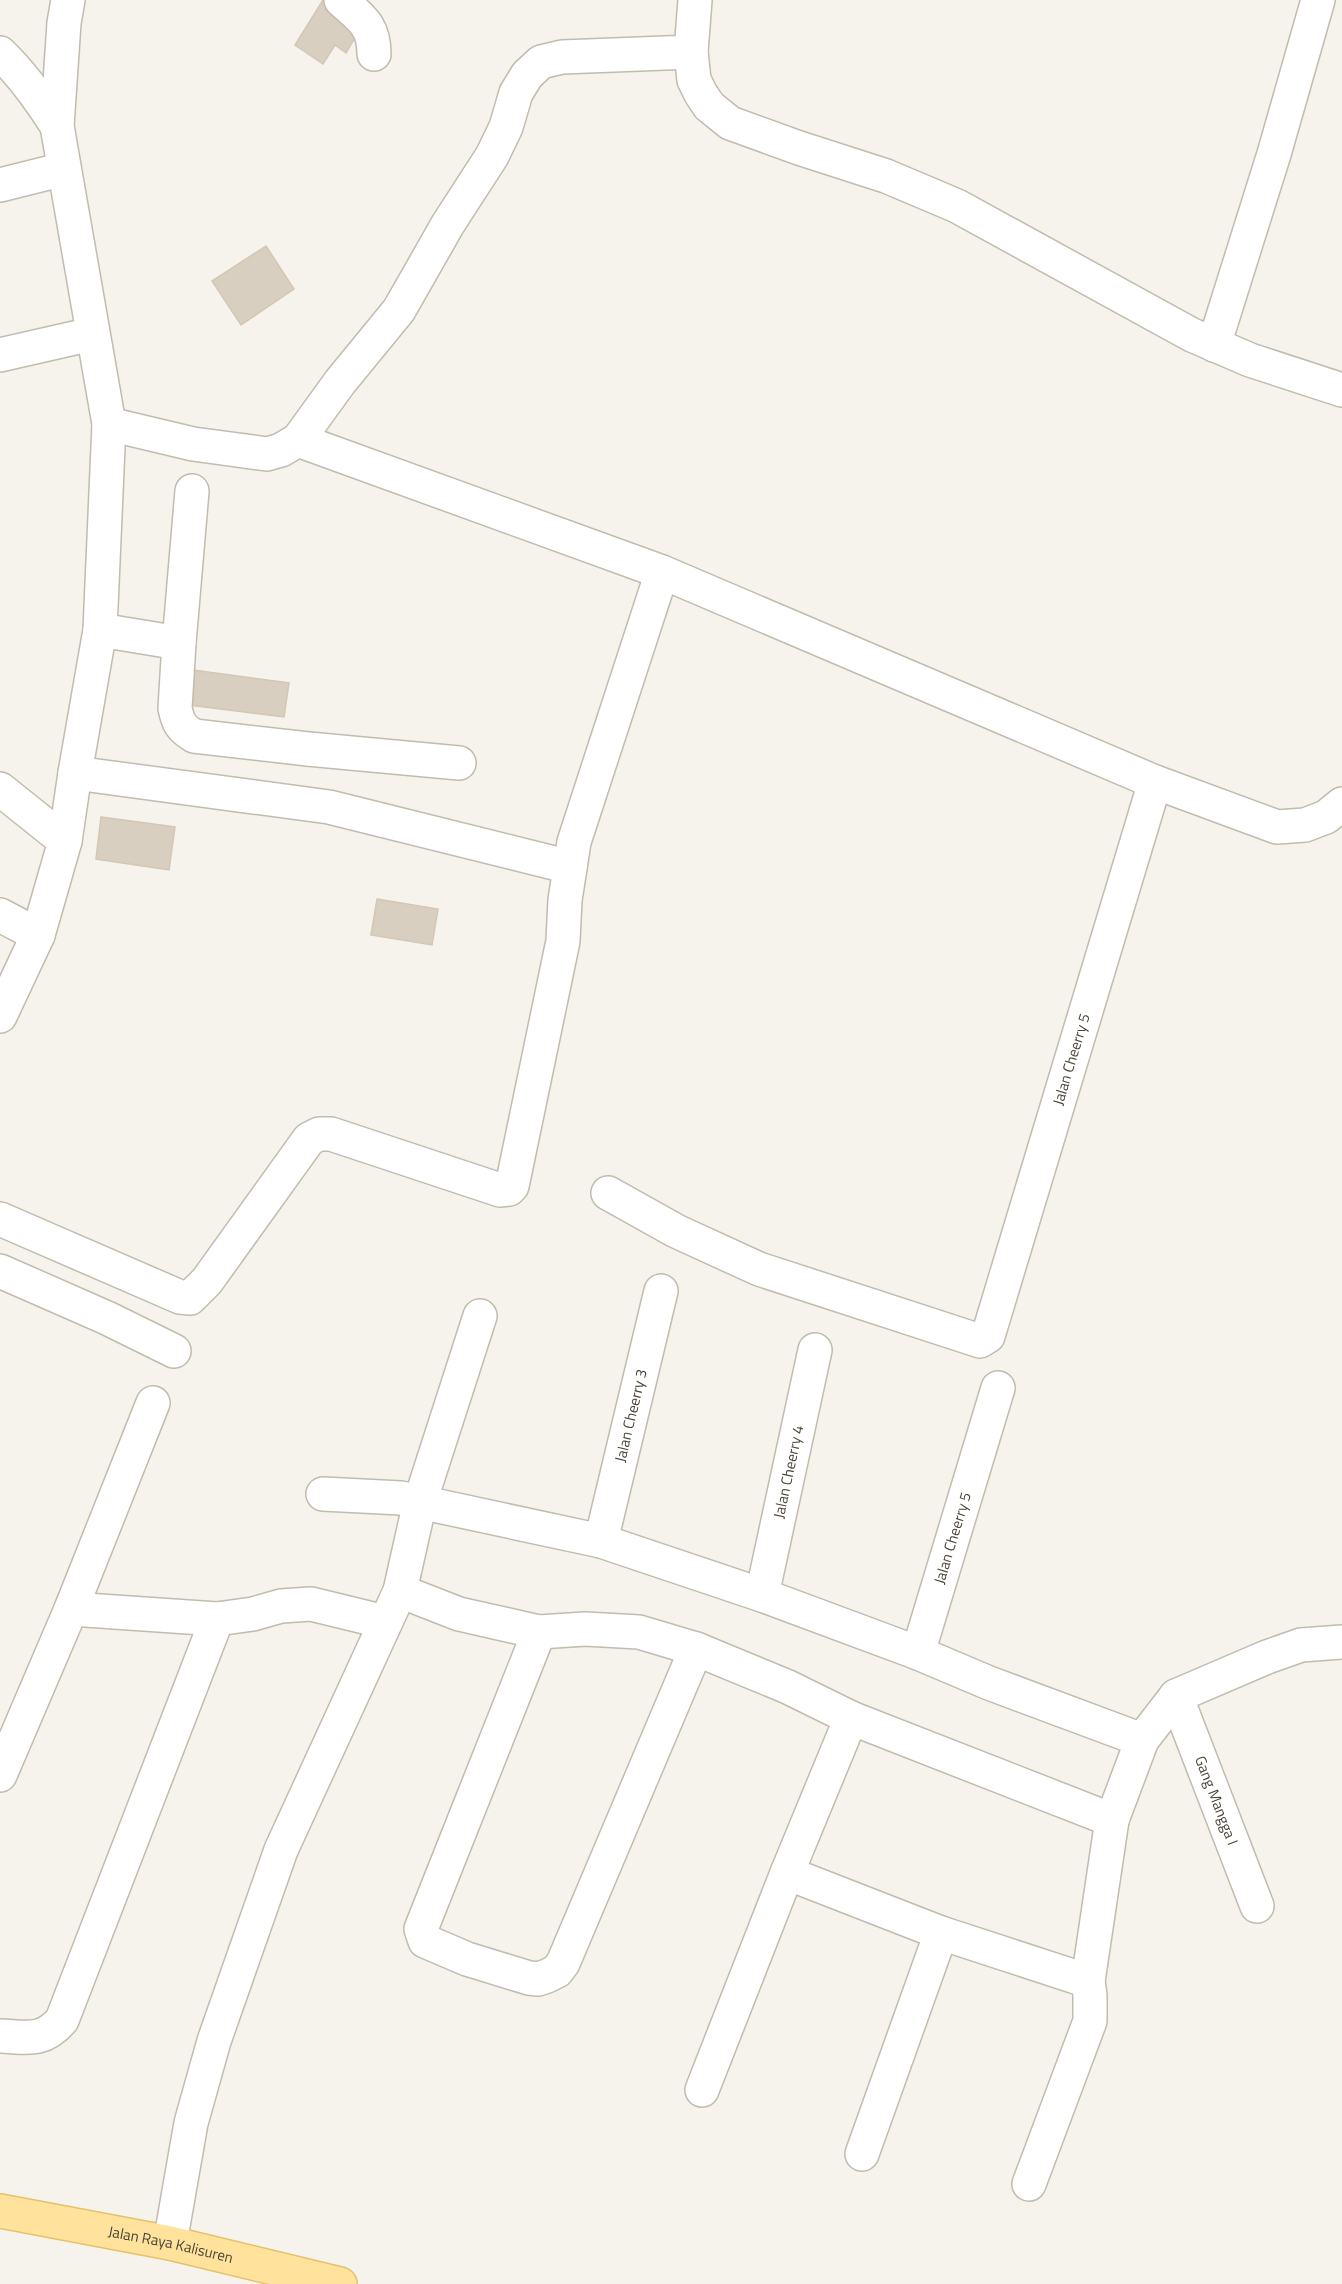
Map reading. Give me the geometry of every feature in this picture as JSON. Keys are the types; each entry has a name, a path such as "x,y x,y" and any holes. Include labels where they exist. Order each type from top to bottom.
{"main road":[{"name":"Jalan Raya Kalisuren","path":"0,2211 170,2243 340,2284"}],"street":[{"path":"0,1017 7,983 38,935 66,841 75,772 100,630 109,424 57,126 64,23 68,0"},
{"path":"341,0 368,25 374,41 374,54"},
{"path":"695,0 691,52 694,80 709,106 730,123 886,176 957,206 1192,335 1250,360 1342,390"},
{"path":"1214,345 1274,154 1318,0"},
{"path":"109,424 193,444 267,454 281,450 298,440 340,382 399,310 448,224 492,156 506,127 516,93 527,75 541,62 562,57 691,52"},
{"path":"0,53 36,94 57,126"},
{"path":"0,185 64,169"},
{"path":"0,355 92,334"},
{"path":"298,440 662,572 1155,782 1277,827 1305,825 1326,817 1342,804"},
{"path":"192,491 175,708 179,725 194,736 459,763"},
{"path":"0,1219 180,1297 190,1298 207,1281 309,1139 319,1134 331,1134 500,1190 509,1190 512,1186 563,941 565,900 574,842 662,572"},
{"path":"100,630 179,643"},
{"path":"75,772 329,807 570,867"},
{"name":"Jalan Cheerry 5","path":"608,1193 676,1231 759,1269 980,1341 988,1336 1155,782"},
{"path":"0,789 66,841"},
{"path":"0,915 38,935"},
{"path":"0,1271 107,1318 174,1351"},
{"name":"Jalan Cheerry 3","path":"601,1541 661,1292"},
{"path":"170,2243 191,2123 214,2041 281,1850 400,1591 420,1502 480,1316"},
{"name":"Jalan Cheerry 4","path":"762,1595 815,1350"},
{"name":"Jalan Cheerry 5","path":"918,1653 998,1388"},
{"path":"0,1775 72,1609 153,1403"},
{"path":"323,1494 401,1498 601,1541 762,1595 1142,1740"},
{"path":"400,1591 459,1614 539,1632 585,1629 639,1632 696,1649 788,1687 851,1718 1112,1820"},
{"path":"72,1609 217,1619 253,1614 281,1606 311,1604 385,1622"},
{"path":"0,2036 34,2037 51,2032 62,2020 217,1619"},
{"path":"539,1632 421,1929 425,1941 446,1950 478,1962 538,1979 557,1971 564,1963 696,1649"},
{"path":"1029,2184 1090,2021 1088,1981 1112,1820 1142,1740 1176,1696 1267,1657 1302,1646 1342,1642"},
{"name":"Gang Mangga I","path":"1176,1696 1257,1906"},
{"path":"702,2090 851,1718"},
{"path":"787,1873 941,1933 1088,1981"},
{"path":"862,2154 941,1933"}],"building":[{"path":"323,0 352,19 359,31 346,53 335,45 323,64 295,45"},
{"path":"266,246 294,289 241,325 212,281"},
{"path":"193,670 289,683 284,717 189,705"},
{"path":"101,817 175,827 169,870 96,859"},
{"path":"377,899 438,909 432,945 371,935"}]}
